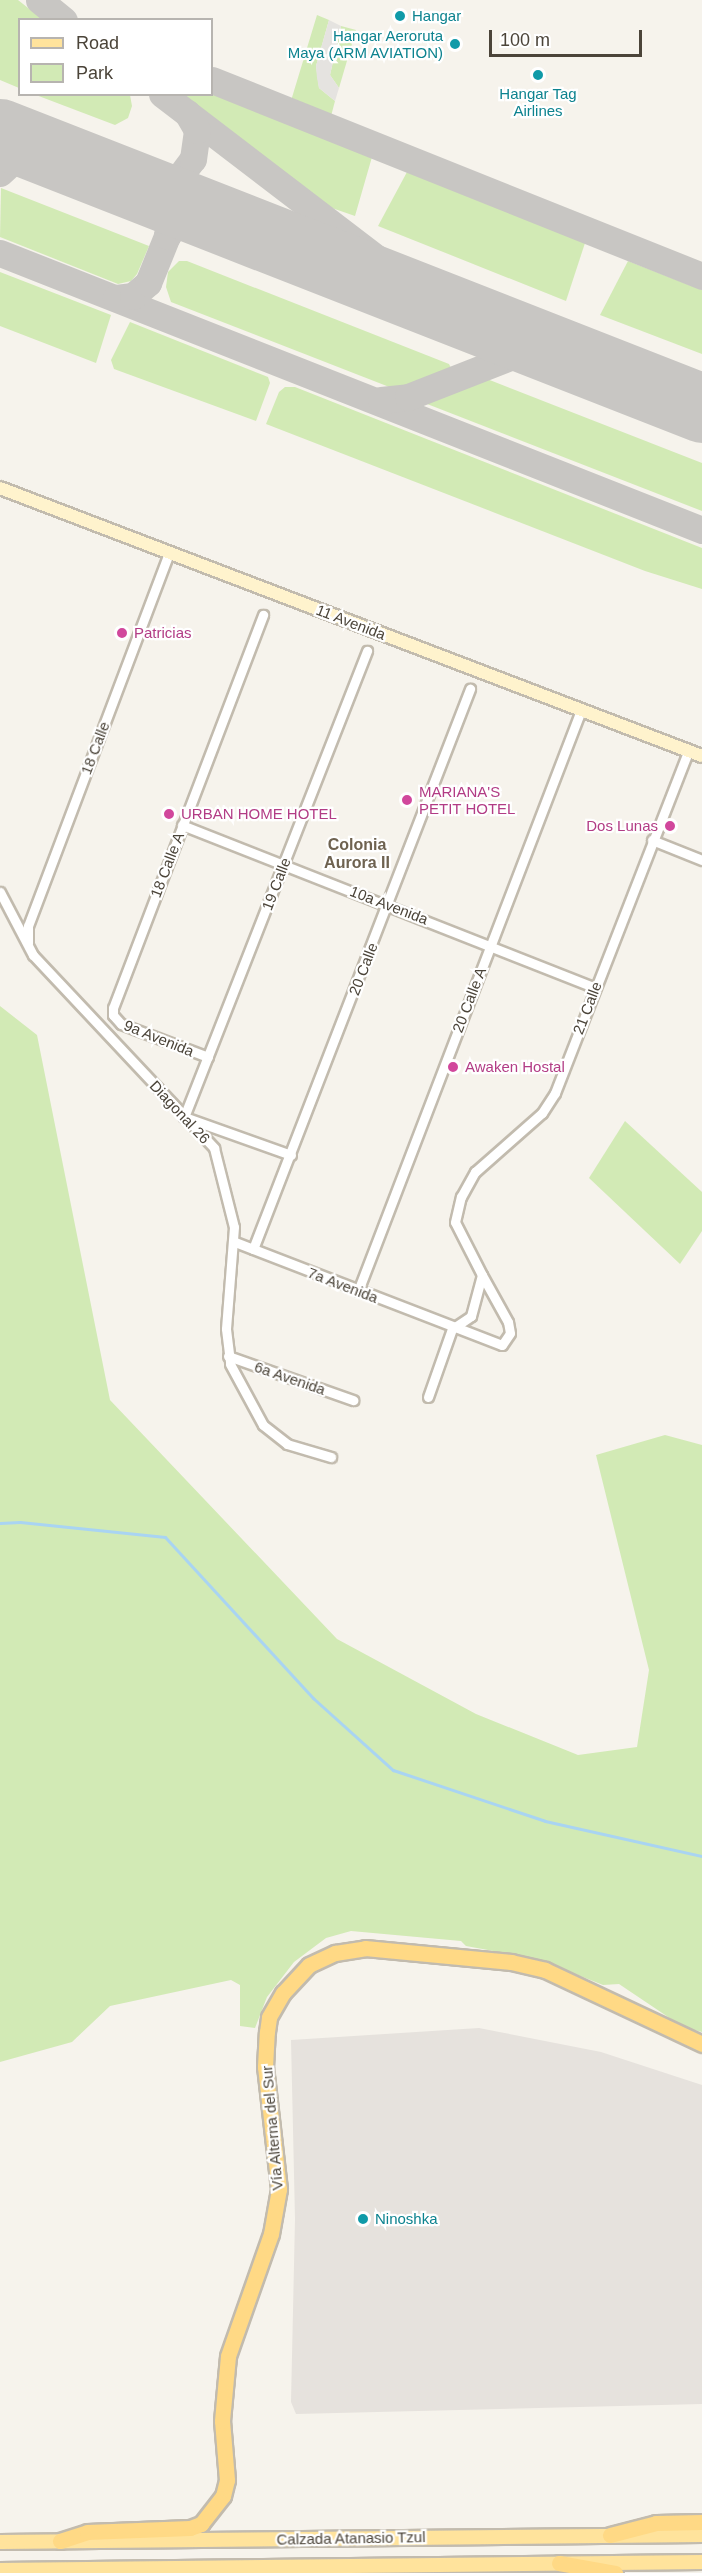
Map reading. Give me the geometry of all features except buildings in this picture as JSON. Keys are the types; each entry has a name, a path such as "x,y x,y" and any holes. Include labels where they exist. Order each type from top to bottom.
{"highway":[{"name":"Vía Alterna del Sur","path":"60,2541 87,2532 190,2528 201,2524 223,2496 227,2480 222,2421 228,2356 278,2209 278,2168 265,2067 269,2017 283,1993 309,1965 335,1953 364,1948 511,1962 545,1970 702,2044"},
{"path":"610,2535 656,2523 702,2522"},
{"path":"559,2563 615,2573"}],"main road":[{"name":"11 Avenida","path":"0,488 702,756"},
{"name":"Calzada Atanasio Tzul","path":"0,2542 702,2535"},
{"name":"Calzada Atanasio Tzul","path":"0,2570 702,2562"}],"street":[{"name":"18 Calle","path":"28,946 28,926 169,552"},
{"name":"18 Calle A","path":"113,1015 182,825 263,615"},
{"name":"19 Calle","path":"184,1117 367,651"},
{"name":"20 Calle","path":"253,1249 471,689"},
{"name":"20 Calle A","path":"358,1291 581,710"},
{"name":"21 Calle","path":"452,1329 502,1345 507,1342 508,1322 455,1222 460,1197 476,1172 549,1103 688,751"},
{"name":"10a Avenida","path":"182,825 490,944 595,988"},
{"path":"651,840 702,860"},
{"name":"Diagonal 26","path":"0,892 28,946 184,1117 204,1134 220,1163 235,1242 226,1315 228,1356 243,1392 263,1425 287,1444 331,1457"},
{"name":"9a Avenida","path":"113,1015 130,1028 208,1057"},
{"path":"184,1117 291,1155"},
{"name":"7a Avenida","path":"235,1242 452,1329"},
{"path":"428,1397 452,1329 471,1316 482,1275"},
{"name":"6a Avenida","path":"228,1356 353,1400"}],"shaded area":[{"path":"329,20 341,26 330,75 339,88 335,101 319,88 316,66"},
{"name":"Ninoshka","path":"479,2028 601,2052 702,2085 702,2404 296,2414 291,2402 295,2219 291,2040"}],"green space":[{"path":"0,0 18,0 41,18 18,18 18,88 0,80"},
{"path":"317,15 329,20 316,66 319,88 335,101 330,120 290,104"},
{"path":"341,26 356,30 339,88 330,75"},
{"path":"213,89 372,157 355,216 329,207 183,96 213,96"},
{"path":"39,96 130,96 132,106 128,118 115,125"},
{"path":"407,172 585,243 566,301 378,226"},
{"path":"1,188 149,246 137,274 131,281 118,284 0,237"},
{"path":"179,261 187,261 449,364 451,368 397,390 171,302 166,287 168,272"},
{"path":"628,261 702,290 702,354 600,315"},
{"path":"0,272 111,315 96,363 0,326"},
{"path":"130,322 268,377 270,383 256,421 114,369 111,360"},
{"path":"482,377 702,463 702,511 422,402"},
{"path":"285,387 295,387 702,548 702,589 645,571 266,424 279,392"},
{"path":"0,1006 37,1035 110,1400 337,1639 476,1714 578,1755 637,1747 649,1670 596,1455 665,1435 702,1445 702,2032 683,2027 619,1984 603,1985 538,1959 466,1946 461,1941 351,1931 326,1938 294,1962 267,1997 255,2028 240,2026 240,1985 231,1980 110,2006 72,2042 0,2062"},
{"path":"625,1121 702,1192 702,1231 680,1264 589,1178"}],"waterway":[{"path":"0,1523 20,1522 165,1537 313,1698 393,1770 545,1821 702,1856"}],"taxiway":[{"path":"39,0 62,18"},
{"path":"213,80 702,276"},
{"path":"165,96 437,304"},
{"path":"144,190 177,180 193,159 197,130 187,113"},
{"path":"0,173 19,155 49,152"},
{"path":"116,298 133,296 148,283 167,236 170,210 164,198"},
{"path":"167,236 182,216 200,212"},
{"path":"0,253 702,530"},
{"path":"492,362 501,349 498,328"},
{"path":"381,400 408,397 541,345"}],"runway":[{"path":"0,133 702,408"}],"place":[{"name":"Hangar","path":"400,16"},
{"name":"Hangar Aeroruta Maya (ARM AVIATION)","path":"455,44"},
{"name":"Hangar Tag Airlines","path":"538,75"},
{"name":"Patricias","path":"122,633"},
{"name":"MARIANA'S PETIT HOTEL","path":"407,800"},
{"name":"URBAN HOME HOTEL","path":"169,814"},
{"name":"Dos Lunas","path":"670,826"},
{"name":"Awaken Hostal","path":"453,1067"},
{"name":"Ninoshka","path":"363,2219"}],"district":[{"name":"Colonia Aurora II","path":"357,854"}]}
